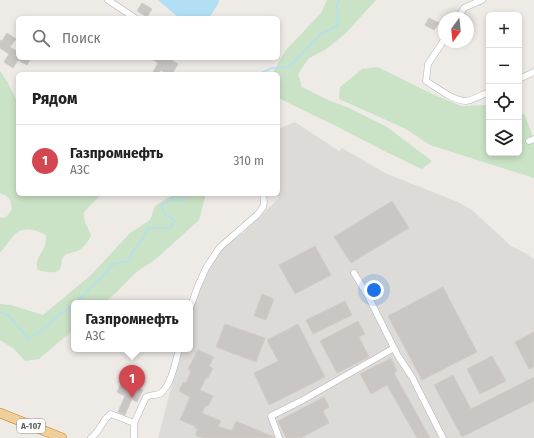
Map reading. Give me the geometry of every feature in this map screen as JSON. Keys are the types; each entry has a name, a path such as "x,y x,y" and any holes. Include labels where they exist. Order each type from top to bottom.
{"highway":[{"name":"А-107","path":"0,413 62,438"}],"street":[{"path":"108,0 132,16"},
{"path":"462,12 464,8 482,0"},
{"path":"439,48 428,64 426,81 456,99 466,101 486,93"},
{"path":"522,78 534,72"},
{"path":"193,300 206,268 219,248 246,225 263,207 264,202 262,196"},
{"path":"354,273 368,296 398,356 412,378 443,438"},
{"path":"279,438 271,416 301,401 394,348"},
{"path":"134,438 134,423 146,397 162,392 170,381 178,352"},
{"path":"91,438 94,437 99,431 108,415 111,414 134,423"}],"shaded area":[{"path":"295,122 339,151 342,148 385,173 458,202 472,210 511,246 534,259 534,438 158,438 180,352 193,352 193,304 200,286 221,249 243,233 279,198 278,196 280,196 280,128"}],"green space":[{"path":"327,0 376,0 345,34 325,50 309,58 298,74 302,87 387,127 432,161 422,169 280,99 280,72 273,72 286,50 321,13"},
{"path":"378,67 430,93 461,106 486,105 486,156 522,156 522,114 525,115 534,140 534,178 430,145 404,128 339,99 340,87 362,69"},
{"path":"0,71 16,99 16,196 100,196 84,213 85,221 91,235 88,241 80,250 64,256 61,267 55,272 38,270 37,261 45,246 46,235 38,232 26,229 18,232 0,252 0,217 4,218 12,209 9,198 0,193"},
{"path":"171,196 205,196 199,220 156,259 135,273 108,300 71,300 71,332 39,359 25,361 14,349 0,340 0,304 11,305 43,315 91,275 130,233 150,220 155,206"}],"water":[{"path":"158,0 219,0 210,16 177,16"}],"building":[{"path":"142,3 152,9 148,16 137,11"},
{"path":"429,18 438,22 434,30 425,25"},
{"path":"7,33 16,39 10,47 16,51 16,60 18,60 13,68 4,62 9,54 0,48 0,40 2,41"},
{"path":"18,60 30,60 27,65"},
{"path":"154,60 171,60 178,64 173,72 164,72 161,70 160,72 153,72 158,63"},
{"path":"392,201 409,228 351,263 334,237"},
{"path":"315,246 331,275 295,294 279,265"},
{"path":"443,287 477,352 422,380 388,316"},
{"path":"262,294 274,299 266,320 254,316"},
{"path":"345,301 352,315 313,334 306,320"},
{"path":"358,321 365,334 359,337 369,357 337,373 320,341"},
{"path":"225,324 265,338 256,362 216,347"},
{"path":"298,324 325,377 269,405 254,373 278,361 267,340"},
{"path":"534,332 534,367 529,369 515,342"},
{"path":"198,350 214,357 209,366 213,368 200,390 213,396 208,406 206,405 202,413 221,421 218,426 232,431 236,421 274,438 203,438 195,435 198,429 195,428 195,426 180,420 190,397 179,391 183,382 186,383 191,371 188,369"},
{"path":"492,356 506,381 480,394 467,369"},
{"path":"391,358 397,371 394,373 430,438 417,438 387,385 371,394 360,374"},
{"path":"453,375 471,409 534,377 534,401 462,437 434,385"},
{"path":"122,381 143,390 137,402 132,399 125,415 118,412 125,396 117,392"},
{"path":"324,397 329,407 323,411 329,423 301,438 286,438 278,421"}],"waterway":[{"path":"263,72 272,68 289,67 321,34 337,26 337,5 339,0"},
{"path":"79,300 113,264 129,261 132,252 142,240 148,228 170,228 175,220 165,215 162,205 172,199 181,202 188,196"},
{"path":"0,312 7,314 29,339 49,325 71,306"}],"place":[{"name":"Газпромнефть","path":"132,398"}]}
